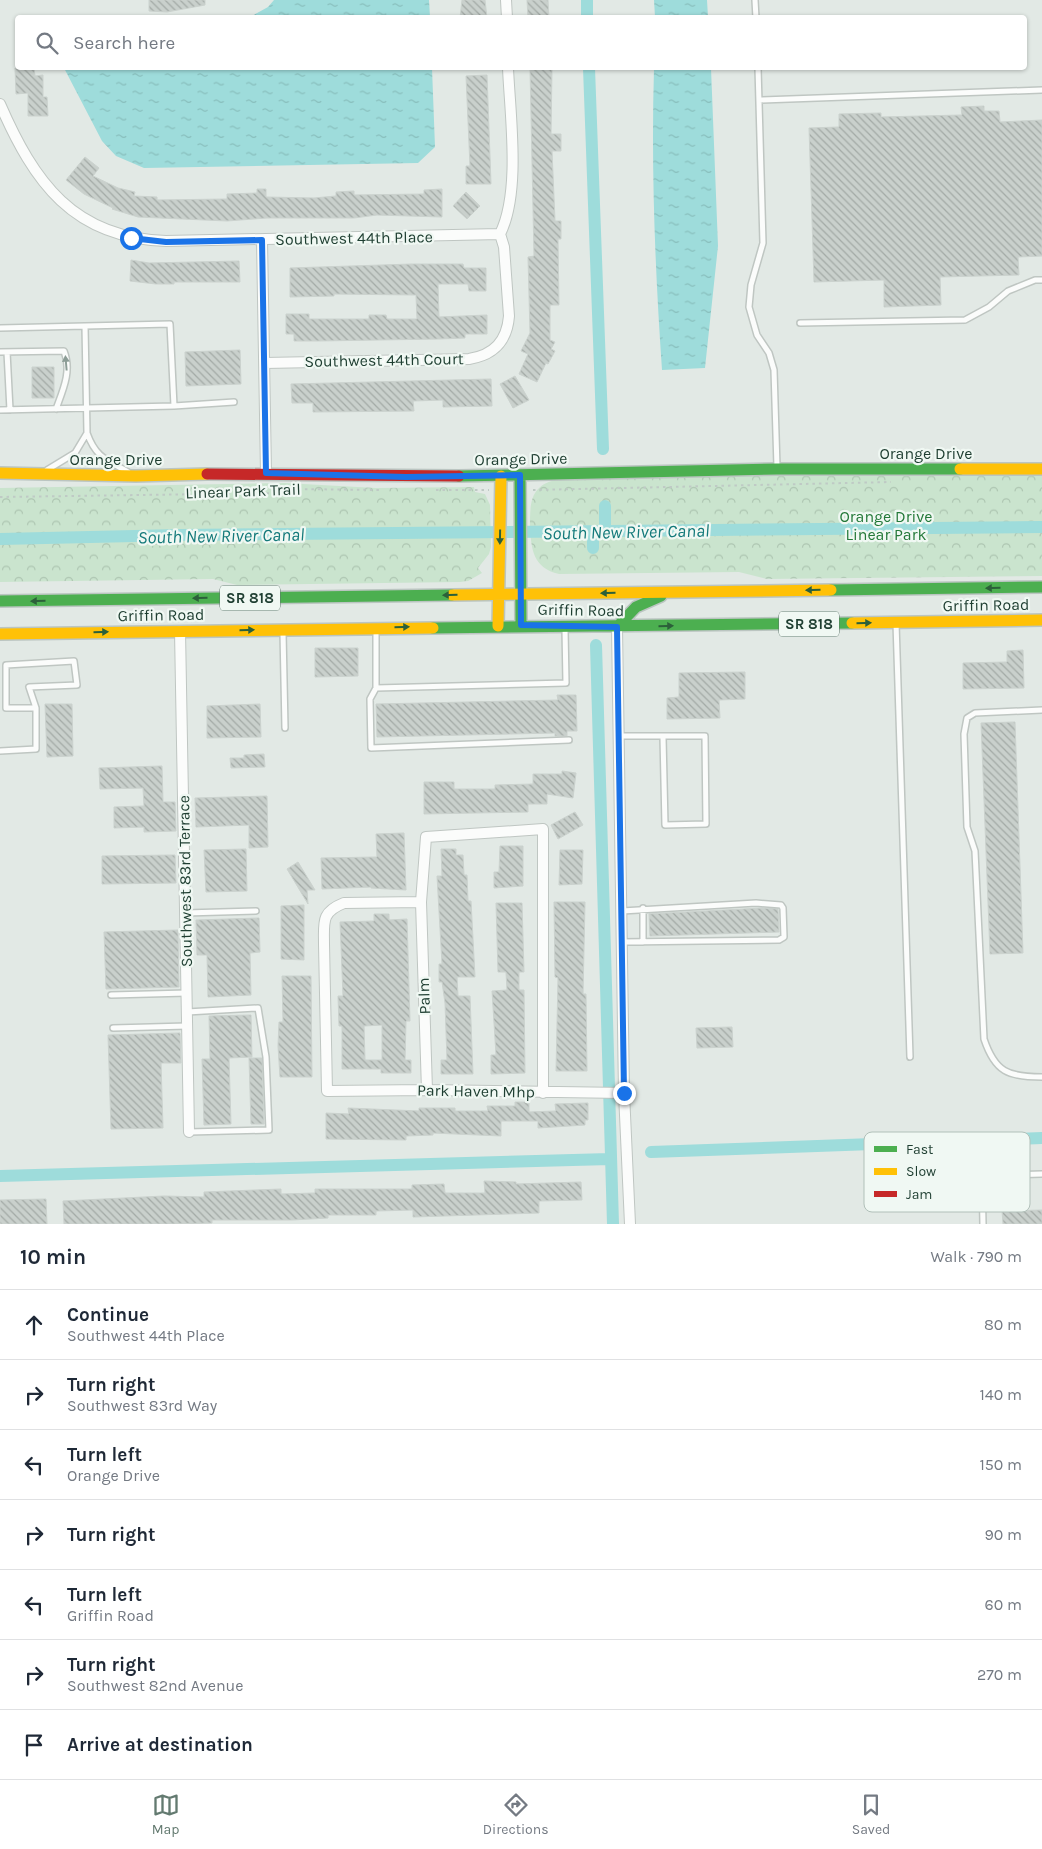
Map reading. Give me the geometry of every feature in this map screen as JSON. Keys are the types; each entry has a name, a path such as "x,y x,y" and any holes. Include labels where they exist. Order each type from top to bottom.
{"main road":[{"name":"Orange Drive","path":"0,473 136,476 266,473 406,477 777,469 1042,469"},
{"path":"520,475 521,625"},
{"path":"498,626 501,476"},
{"name":"Griffin Road","path":"0,601 1042,587"},
{"path":"617,627 628,611 638,604 674,591"},
{"name":"Griffin Road","path":"0,634 521,625 617,627 1042,620"}],"street":[{"path":"506,0 506,15"},
{"path":"500,234 506,221 512,194 508,70"},
{"name":"Southwest 44th Place","path":"0,104 24,156 37,175 64,205 92,222 131,238 152,241 262,240 500,234"},
{"name":"Southwest 44th Court","path":"265,363 469,359 491,352 500,345 508,328 509,316 504,247 500,234"},
{"path":"262,240 266,473"},
{"path":"617,627 624,1093 630,1224"},
{"name":"Southwest 83rd Terrace","path":"180,631 189,1132"},
{"name":"Palm","path":"427,1090 421,902 426,837 543,829 543,1093"},
{"name":"Park Haven Mhp","path":"421,902 344,903 334,907 326,914 324,944 328,1091 427,1090 624,1093"}],"lane":[{"path":"756,0 756,15"},
{"path":"758,70 763,243 751,286 750,307 757,335 770,353 774,370 777,469"},
{"path":"759,100 1042,90"},
{"path":"800,322 965,320 989,307 1008,291 1035,280 1042,280"},
{"path":"0,328 170,324 174,406"},
{"path":"85,326 87,433 101,457 136,476"},
{"path":"0,352 64,351 68,361 65,382 56,410"},
{"path":"6,352 10,410"},
{"path":"0,410 87,409 234,402"},
{"path":"36,474 64,462 75,453 87,433"},
{"path":"896,622 910,1057"},
{"path":"376,688 566,683 564,626"},
{"path":"376,627 376,688 370,700 371,748 569,740"},
{"path":"282,629 285,728"},
{"path":"0,751 36,749 36,708 29,687 76,685 74,661 6,665 6,708 36,708"},
{"path":"1042,710 975,713 967,718 964,734 967,827 975,851 984,1039 990,1058 1008,1074 1042,1077"},
{"path":"619,736 705,736 706,824 665,825 663,737"},
{"path":"622,911 643,908 756,903 781,905 783,908 784,937 779,940 622,942"},
{"path":"643,908 643,942"},
{"path":"185,913 256,911"},
{"path":"111,995 187,993"},
{"path":"187,1012 258,1008 266,1057 269,1130 189,1132"},
{"path":"114,1028 187,1026"}],"path":[{"name":"Linear Park Trail","path":"0,497 278,493 293,489 387,490"},
{"path":"435,490 486,490"}],"green space":[{"name":"Orange Drive Linear Park","path":"790,474 1042,474 1042,576 767,579 739,572 559,574 544,567 535,556 533,550 530,534 531,503 536,491 555,480"},
{"path":"285,483 376,488 474,487 475,492 485,494 490,505 491,547 489,554 478,568 482,573 468,581 460,582 237,585 213,579 0,582 0,488"}],"water":[{"path":"274,0 429,0 430,15 254,15 268,7"},
{"path":"654,0 707,0 708,15 655,15"},
{"path":"65,70 432,70 435,147 418,163 144,168 116,156 102,141"},
{"path":"654,70 711,70 718,246 705,368 662,370 654,219"}],"building":[{"path":"149,0 205,0 205,5 167,12 149,11"},
{"path":"462,0 485,0 487,15 460,15"},
{"path":"527,0 548,0 549,15 528,15"},
{"path":"15,70 34,70 35,76 43,75 43,97 47,97 48,116 28,116 28,93 16,94"},
{"path":"530,70 552,70 551,134 561,134 561,151 552,151 555,221 561,221 561,239 558,239 559,305 550,305 550,340 555,342 551,349 555,351 548,364 546,363 537,382 519,374 528,354 521,351 530,333 528,257 534,256"},
{"path":"487,75 491,184 466,184 466,166 470,166 466,76"},
{"path":"984,106 984,111 999,111 1000,122 1042,120 1042,256 1018,257 1019,275 940,277 941,305 884,307 884,280 814,282 809,128 839,127 839,114 881,113 881,117 962,115 961,107"},
{"path":"85,157 99,168 93,176 118,188 135,192 134,196 157,197 157,200 227,199 227,194 257,193 257,189 266,189 266,197 314,198 336,196 336,192 354,191 354,195 424,194 424,190 442,189 442,217 377,215 354,218 267,218 227,221 138,217 112,209 84,194 66,180"},
{"path":"466,192 480,206 467,219 453,206"},
{"path":"131,260 149,263 239,261 240,282 174,282 174,284 156,284 130,281"},
{"path":"463,264 464,268 486,268 486,291 469,291 468,284 438,284 439,317 487,315 487,334 465,334 465,338 439,339 294,341 294,334 286,334 286,314 309,314 309,319 369,319 369,315 386,315 387,319 417,319 416,295 334,294 334,296 290,297 290,268"},
{"path":"240,350 241,384 186,386 185,352"},
{"path":"32,367 54,367 54,398 32,398"},
{"path":"515,376 529,400 513,408 500,384"},
{"path":"491,379 492,406 443,407 443,400 413,401 414,411 313,412 313,403 292,403 291,384"},
{"path":"315,648 358,648 358,676 315,677"},
{"path":"1023,650 1024,688 963,689 963,663 1007,662 1007,651"},
{"path":"745,672 745,699 719,700 720,718 667,719 667,698 679,697 679,673"},
{"path":"557,695 576,695 577,731 567,731 567,736 555,736 555,733 377,737 376,704 558,700"},
{"path":"45,704 72,704 73,756 47,757"},
{"path":"260,704 261,737 207,738 207,706"},
{"path":"1015,722 1023,953 990,954 981,723"},
{"path":"264,754 265,767 231,768 230,758 244,758 244,755"},
{"path":"162,766 163,802 175,802 176,831 144,832 144,827 114,828 114,807 144,806 143,788 100,789 99,768"},
{"path":"562,771 576,773 573,798 547,794 547,804 528,804 528,812 424,814 424,782 454,782 454,789 495,789 495,785 533,784 533,774 562,774"},
{"path":"267,796 268,847 249,848 249,825 196,827 195,798"},
{"path":"575,812 583,825 558,839 551,825"},
{"path":"404,833 406,890 371,887 322,889 321,858 377,857 376,834"},
{"path":"500,846 523,846 523,886 494,888 494,872 499,872"},
{"path":"246,849 247,891 206,892 204,850"},
{"path":"441,849 456,849 456,855 463,855 464,875 467,875 468,901 471,901 475,977 457,977 458,996 470,996 473,1074 441,1074 441,1060 447,1060 445,1003 442,982 439,982 439,964 442,964 437,876 442,876"},
{"path":"560,850 583,850 582,884 559,885"},
{"path":"175,855 176,883 102,884 102,856"},
{"path":"298,862 315,890 307,890 308,904 287,869"},
{"path":"554,902 585,902 583,994 586,994 587,1071 556,1071 558,978 555,977"},
{"path":"496,903 522,903 524,972 519,972 519,990 524,990 525,1073 491,1074 491,1055 496,1055 492,991 507,990 506,972 498,972"},
{"path":"304,905 304,960 281,959 281,906"},
{"path":"762,908 778,909 779,932 650,936 649,914"},
{"path":"374,914 389,914 389,920 407,919 410,1021 406,1021 405,1060 411,1060 411,1073 381,1073 381,1069 342,1069 342,1026 339,1026 338,996 343,996 340,922 374,921","holes":["382,1025 382,1060 365,1060 364,1026"]},
{"path":"259,918 260,952 250,953 251,995 208,997 207,955 197,955 196,920"},
{"path":"178,930 179,987 106,989 104,932"},
{"path":"282,976 311,976 312,1077 280,1077 278,1046 279,1022 283,1022"},
{"path":"251,1015 252,1057 229,1058 231,1124 204,1125 202,1059 210,1059 209,1016"},
{"path":"732,1027 733,1047 697,1048 696,1028"},
{"path":"180,1033 181,1063 161,1063 163,1128 111,1129 108,1035"},
{"path":"249,1058 262,1058 264,1124 251,1124"},
{"path":"515,1102 529,1102 529,1112 556,1111 555,1104 588,1103 588,1120 585,1120 585,1125 538,1128 538,1121 501,1121 501,1136 433,1133 433,1135 406,1136 406,1140 326,1139 326,1113 349,1114 348,1108 419,1111 419,1108 455,1108 455,1111 488,1111 487,1106 515,1106"},
{"path":"484,1181 516,1182 516,1184 581,1182 582,1200 539,1201 539,1213 413,1217 413,1210 376,1211 376,1215 328,1215 328,1218 292,1220 212,1220 212,1223 172,1224 64,1224 63,1201 164,1196 204,1197 204,1192 281,1189 281,1194 315,1193 315,1189 412,1189 412,1185 444,1184 445,1193 485,1193"},
{"path":"46,1199 47,1224 0,1224 0,1200"},
{"path":"1030,1210 1042,1210 1042,1224 1003,1224 1002,1212 1030,1212"}],"waterway":[{"path":"587,0 587,15"},
{"path":"589,70 603,449"},
{"path":"605,506 605,531"},
{"name":"South New River Canal","path":"0,539 180,535 1042,527"},
{"path":"593,531 593,548"},
{"path":"596,645 613,1224"},
{"path":"1030,1138 1042,1138"},
{"path":"651,1152 864,1144"},
{"path":"0,1176 610,1159"}],"traffic: fast":[{"path":"459,476 777,469 960,469"},
{"path":"520,475 521,625"},
{"path":"831,590 1042,587"},
{"path":"0,601 452,595"},
{"path":"617,627 636,607 661,596"},
{"path":"433,628 852,623"}],"traffic: slow":[{"path":"960,469 1042,469"},
{"path":"0,473 136,476 207,474"},
{"path":"498,626 501,476"},
{"path":"452,595 831,590"},
{"path":"852,623 1042,620"},
{"path":"0,634 433,628"}],"traffic: jam":[{"path":"207,474 459,476"}],"route":[{"path":"131,238 166,242 262,240 267,442 266,473 406,477 520,475 521,625 617,627 624,1093"}]}
